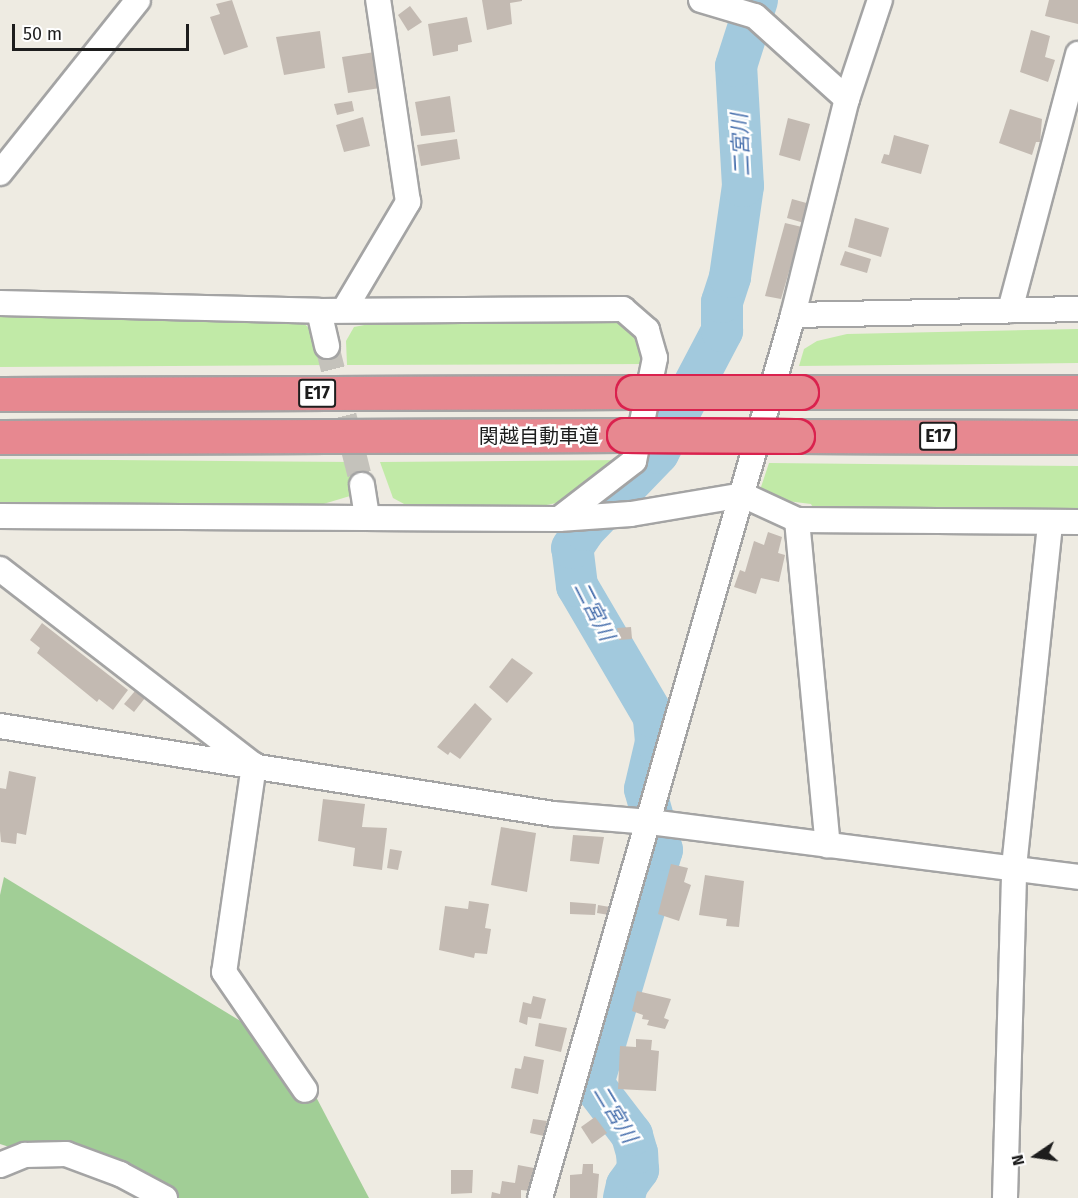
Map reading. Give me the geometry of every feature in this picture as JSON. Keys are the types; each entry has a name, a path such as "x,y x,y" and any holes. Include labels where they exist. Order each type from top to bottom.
{"highway":[{"name":"E17","path":"0,394 1078,392"},
{"name":"関越自動車道","path":"0,437 624,435 1078,437"}],"street":[{"path":"0,173 138,0"},
{"path":"344,310 408,202 378,0"},
{"path":"701,0 755,16 847,99"},
{"path":"540,1198 650,822 793,315 847,99 880,0"},
{"path":"1010,310 1078,54"},
{"path":"0,303 320,311 622,309 647,330 655,358 634,461 559,519"},
{"path":"793,315 1078,309"},
{"path":"320,311 327,346"},
{"path":"362,484 367,518"},
{"path":"0,516 559,519 631,514 742,495 797,520 1078,522"},
{"path":"797,520 828,846"},
{"path":"1005,1198 1014,867 1050,523"},
{"path":"0,568 254,765"},
{"path":"0,726 553,814 650,822 1078,877"},
{"path":"254,765 224,972 305,1090"},
{"path":"0,1165 26,1155 66,1154 120,1174 165,1198"}],"green space":[{"path":"0,316 296,317 320,337 327,365 0,367"},
{"path":"390,320 631,320 648,364 347,365 346,341 354,327"},
{"path":"1078,329 1078,363 799,366 804,349 817,341 847,334"},
{"path":"0,459 352,462 359,488 350,496 320,505 0,507"},
{"path":"627,460 575,499 523,510 406,505 393,498 380,462"},
{"path":"769,463 1078,466 1078,514 813,508 811,504 763,498 760,490"},
{"path":"4,877 293,1053 369,1198 169,1198 0,1144 0,895"}],"building":[{"path":"232,0 248,47 224,55 210,17 220,14 216,4"},
{"path":"482,0 522,1 510,3 512,24 487,30"},
{"path":"1049,0 1078,0 1078,24 1045,16"},
{"path":"410,6 422,22 408,31 398,15"},
{"path":"467,17 472,42 458,45 458,51 433,56 428,24"},
{"path":"1031,30 1050,36 1045,57 1055,60 1048,82 1020,72"},
{"path":"320,31 325,68 284,75 276,37"},
{"path":"375,52 380,88 348,93 342,57"},
{"path":"450,96 455,132 421,136 415,102"},
{"path":"352,101 354,111 337,115 334,104"},
{"path":"1010,109 1042,119 1040,142 1036,142 1032,155 999,143"},
{"path":"363,117 370,146 344,152 336,125"},
{"path":"788,118 810,124 800,161 779,155"},
{"path":"894,135 929,145 921,174 881,163 884,154 889,155"},
{"path":"457,139 460,159 421,166 417,145"},
{"path":"792,199 810,204 804,223 787,218"},
{"path":"855,218 889,228 881,257 848,247"},
{"path":"785,223 802,227 781,299 765,296"},
{"path":"845,251 871,259 867,273 840,265"},
{"path":"768,532 782,537 778,553 785,555 779,582 761,578 756,594 734,587 740,570 745,572 754,541 764,545"},
{"path":"42,623 128,690 113,710 99,699 97,702 37,653 40,648 30,640"},
{"path":"631,627 632,639 619,640 617,628"},
{"path":"512,658 533,673 507,703 489,687"},
{"path":"135,691 145,698 134,712 124,704"},
{"path":"475,703 492,719 460,759 450,752 448,755 437,747"},
{"path":"9,771 36,777 26,835 17,833 16,844 1,842 0,788 6,789"},
{"path":"323,799 365,804 362,827 387,828 382,870 353,866 355,848 318,841"},
{"path":"501,827 536,833 527,892 491,885"},
{"path":"573,835 604,837 599,864 570,861"},
{"path":"390,849 402,851 398,870 387,868"},
{"path":"671,864 688,868 684,882 691,885 679,921 658,914"},
{"path":"705,875 744,881 739,927 726,926 727,919 699,915"},
{"path":"469,901 489,904 485,928 491,929 487,954 475,953 474,958 439,950 445,906 468,909"},
{"path":"570,902 596,904 595,915 570,914"},
{"path":"598,905 610,907 609,915 597,913"},
{"path":"637,991 671,999 664,1018 669,1020 665,1029 647,1025 649,1020 642,1019 643,1015 632,1011"},
{"path":"533,996 546,999 541,1019 528,1017 527,1025 519,1022 523,1002 531,1004"},
{"path":"539,1023 567,1028 561,1052 535,1046"},
{"path":"636,1039 652,1040 651,1050 659,1051 656,1091 618,1089 620,1046 636,1047"},
{"path":"524,1056 544,1060 538,1094 511,1088 515,1068 521,1069"},
{"path":"595,1117 607,1133 592,1144 581,1127"},
{"path":"533,1119 547,1121 544,1136 530,1133"},
{"path":"583,1164 593,1164 593,1173 599,1174 597,1198 570,1198 570,1175 582,1174"},
{"path":"518,1165 534,1168 530,1191 521,1190 521,1198 491,1198 492,1192 500,1194 502,1181 515,1183"},
{"path":"451,1170 473,1170 472,1193 451,1194"}],"waterway":[{"name":"二宮川","path":"624,1198 627,1185 638,1170 637,1153 632,1135 593,1084 662,850 645,789 656,742 654,717 577,586 572,548 584,530 658,453 722,331 722,302 730,277 743,186 736,66 757,0"}],"tunnel":[{"path":"327,346 362,485"}]}
